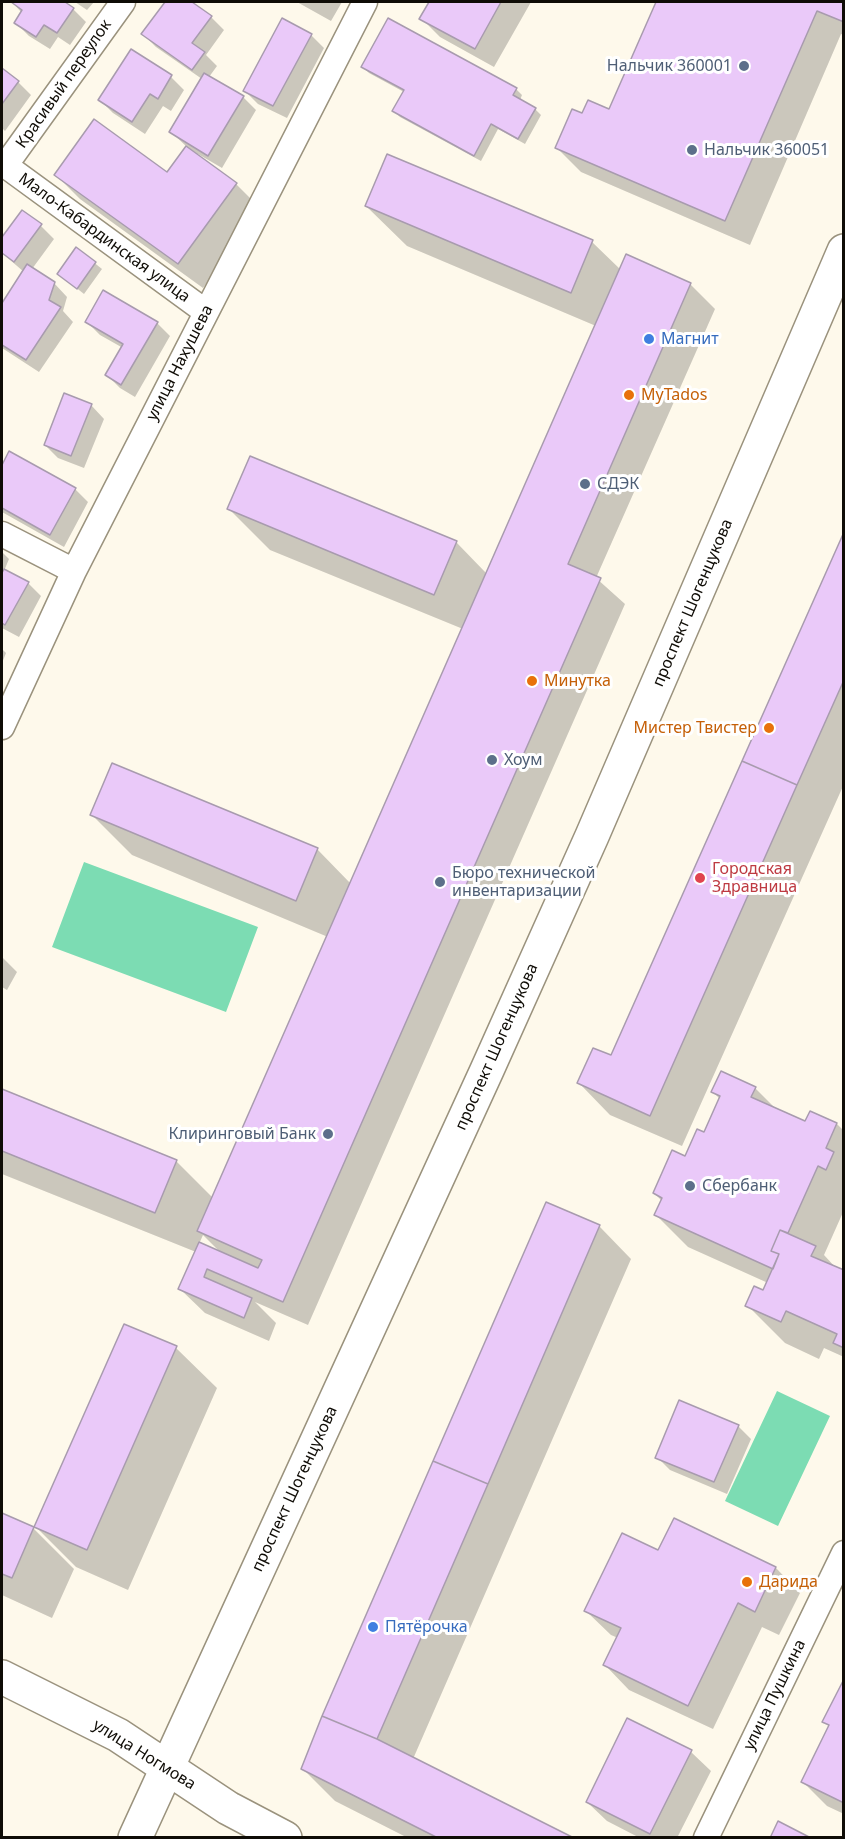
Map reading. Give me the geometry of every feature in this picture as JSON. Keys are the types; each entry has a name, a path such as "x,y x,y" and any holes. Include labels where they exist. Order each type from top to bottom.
{"main road":[{"name":"проспект Шогенцукова","path":"135,1838 592,836 843,251"},
{"name":"улица Ногмова","path":"2,1677 118,1736 228,1808 285,1838"}],"street":[{"name":"Красивый переулок","path":"3,165 123,2"},
{"name":"улица Нахушева","path":"2,727 74,571 365,2"},
{"name":"Мало-Кабардинская улица","path":"3,165 206,312"},
{"path":"2,534 74,571"},
{"name":"улица Пушкина","path":"706,1838 843,1553"}],"green space":[{"path":"84,862 258,927 226,1012 52,947"},
{"path":"777,1391 830,1416 778,1526 725,1501"}],"building":[{"path":"11,2 65,2 74,8 57,33 44,25 36,37 14,23 22,10"},
{"path":"165,2 192,2 212,16 192,43 205,52 192,70 141,34"},
{"path":"429,2 501,2 475,49 419,19"},
{"path":"656,2 844,2 844,22 817,11 725,221 555,148 572,109 582,113 588,100 609,109"},
{"path":"282,18 312,34 273,106 243,91"},
{"path":"388,18 517,88 513,95 536,108 518,139 491,124 474,156 392,111 404,90 361,67"},
{"path":"131,49 172,75 158,99 150,94 132,122 98,100"},
{"path":"2,68 19,81 2,104"},
{"path":"204,73 244,96 208,156 169,132"},
{"path":"94,119 167,172 186,146 237,183 178,264 54,175"},
{"path":"387,154 593,240 571,293 365,206"},
{"path":"22,210 42,224 14,262 2,253 2,237"},
{"path":"76,247 96,262 77,289 57,274"},
{"path":"626,254 691,283 568,564 601,578 283,1302 207,1269 204,1277 252,1298 244,1318 178,1289 199,1242 258,1268 262,1260 197,1231"},
{"path":"27,264 55,282 49,300 61,307 26,360 2,345 2,303"},
{"path":"103,290 158,322 121,385 105,375 123,344 85,322"},
{"path":"64,393 92,404 71,456 44,445"},
{"path":"9,451 76,488 50,535 2,508 2,465"},
{"path":"250,456 457,541 434,595 227,509"},
{"path":"844,532 844,680 797,785 742,761"},
{"path":"4,569 29,582 5,625 2,623 2,573"},
{"path":"742,761 797,785 650,1116 577,1083 593,1048 611,1055"},
{"path":"112,763 318,848 296,901 90,815"},
{"path":"721,1071 756,1087 751,1097 805,1121 810,1111 837,1123 826,1148 834,1152 826,1170 818,1166 788,1233 780,1230 771,1251 779,1254 773,1269 654,1215 662,1198 653,1193 672,1150 685,1156 697,1129 704,1132 720,1096 711,1092"},
{"path":"2,1089 177,1160 155,1213 2,1151"},
{"path":"546,1202 600,1225 488,1484 433,1461"},
{"path":"780,1230 816,1246 811,1256 844,1270 844,1348 833,1343 837,1334 786,1311 781,1322 745,1306 754,1286 763,1290 779,1254 771,1251"},
{"path":"124,1324 177,1346 87,1550 34,1527"},
{"path":"679,1400 739,1425 714,1482 655,1458"},
{"path":"433,1461 488,1484 377,1739 322,1716"},
{"path":"2,1513 34,1527 12,1578 2,1574"},
{"path":"674,1518 776,1567 755,1612 738,1603 688,1706 603,1665 621,1628 584,1611 622,1533 658,1550"},
{"path":"844,1679 844,1803 801,1782 829,1725 822,1722"},
{"path":"322,1716 377,1739 574,1838 438,1838 301,1769"},
{"path":"627,1718 692,1750 650,1834 586,1802"},
{"path":"778,1821 811,1838 770,1838"}],"place":[{"name":"Нальчик 360001","path":"744,66"},
{"name":"Нальчик 360051","path":"692,150"},
{"name":"Магнит","path":"649,339"},
{"name":"MyTados","path":"629,395"},
{"name":"СДЭК","path":"585,484"},
{"name":"Минутка","path":"532,681"},
{"name":"Мистер Твистер","path":"769,728"},
{"name":"Хоум","path":"492,760"},
{"name":"Городская Здравница","path":"700,878"},
{"name":"Бюро технической инвентаризации","path":"440,882"},
{"name":"Клиринговый Банк","path":"328,1134"},
{"name":"Сбербанк","path":"690,1186"},
{"name":"Дарида","path":"747,1582"},
{"name":"Пятёрочка","path":"373,1627"}]}
